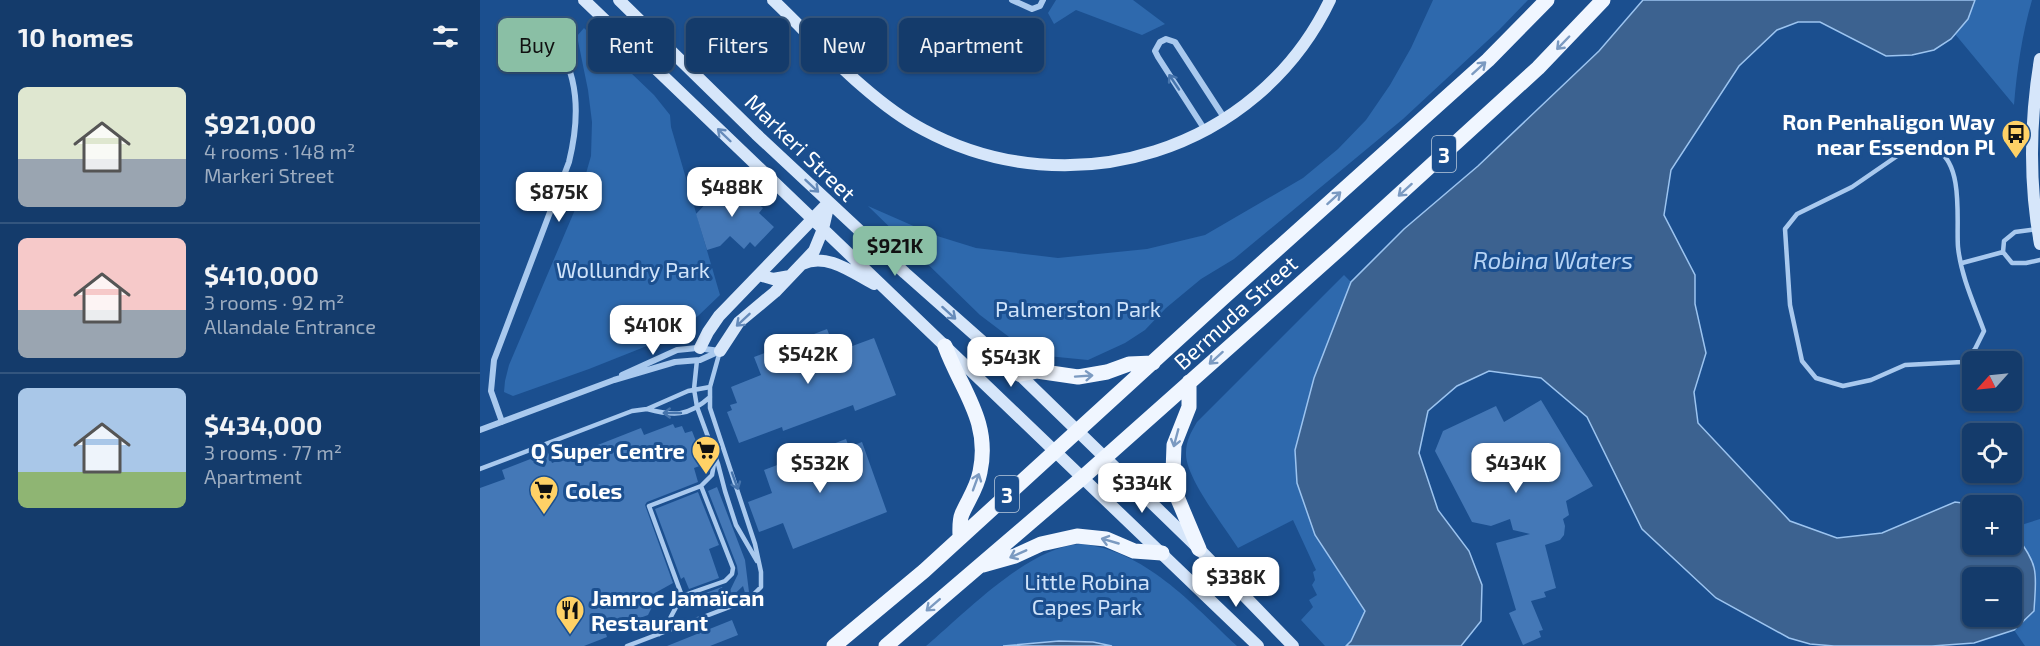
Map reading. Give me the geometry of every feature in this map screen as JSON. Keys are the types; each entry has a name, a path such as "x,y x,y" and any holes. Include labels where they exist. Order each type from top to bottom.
{"main road":[{"name":"Markeri Street","path":"584,0 1258,646"},
{"name":"Markeri Street","path":"619,0 904,273 1019,374 1199,549 1293,646"},
{"path":"773,0 880,101 924,130 966,149 1019,162 1061,167 1085,166 1149,154 1206,131 1225,120 1264,90 1284,68 1312,32 1330,0"},
{"name":"Bermuda Street","path":"834,646 892,599 1488,60 1547,0"},
{"name":"Bermuda Street","path":"886,646 1105,458 1502,102 1603,0"},
{"path":"2040,59 2033,115 2032,151 2040,244"},
{"path":"700,348 715,321 829,202"},
{"path":"720,351 739,322 769,298 817,246 829,202"},
{"path":"802,264 813,260 831,262 889,292"},
{"path":"759,275 773,279 790,276"},
{"path":"945,346 953,369 974,405 982,438 980,472 960,516 960,537"},
{"path":"1019,374 1038,370 1078,377 1107,372 1129,364 1153,363"},
{"path":"1189,382 1189,407 1174,445 1173,473 1178,499 1199,549"},
{"path":"978,567 1015,556 1041,544 1077,536 1106,539 1134,550 1162,553"}],"street":[{"path":"1012,0 1032,9 1041,6 1044,0"},
{"path":"1206,131 1158,57 1155,51 1160,42 1166,39 1177,45 1225,120"},
{"path":"502,422 490,391 494,360 569,162 576,121 574,84 571,72"},
{"path":"614,380 669,352 685,348 720,351"},
{"path":"697,360 700,348"},
{"path":"480,430 614,380 678,362 697,360 720,351"}],"lane":[{"path":"1915,146 1938,151 1951,166 1959,211 1958,247 1962,263 1964,278 1984,331 1975,349 1962,362 1905,364 1870,380 1843,386 1816,378 1802,361 1790,305 1785,229 1797,214 1852,187 1915,146"},
{"path":"2037,229 2015,232 2004,241 2003,252 2012,263 2040,260"},
{"path":"1962,263 2003,252"},
{"path":"627,646 748,600 761,587 762,579 755,544 738,488 713,420 710,387 720,351"},
{"path":"697,360 693,389 697,407 715,454 736,525 758,564"},
{"path":"480,469 632,411 647,409 693,389 710,387"},
{"path":"647,409 674,415 697,407 710,397"},
{"path":"682,596 648,506 701,486 712,475 715,454"},
{"path":"659,634 682,596 724,581 732,574 732,568 701,486"}],"green space":[{"path":"1056,0 1133,0 1165,24 1142,35 1076,10 1054,24 1048,13"},
{"name":"Palmerston Park","path":"1433,0 1528,0 1403,119 1234,259 1201,279 1166,308 1145,330 1125,343 1088,360 1037,355 1021,346 980,315 868,206 934,235 976,248 1058,258 1147,249 1205,235 1303,178 1338,149 1366,120 1390,85 1411,48"},
{"path":"1975,0 2032,0 2020,52 2014,105 1955,34 1968,19"},
{"name":"Wollundry Park","path":"584,28 588,32 588,72 630,72 654,95 670,115 671,127 720,295 698,316 667,338 513,396 504,392 509,365 577,205 591,156 592,122 577,36"},
{"path":"1344,275 1351,282 1314,378 1295,450 1297,483 1315,535 1365,612 1351,641 1346,646 1325,646 1301,620 1313,607 1309,600 1317,595 1312,585 1315,580 1313,572 1316,570 1293,520 1238,548 1198,488 1187,463 1186,453 1188,441 1197,422"},
{"path":"2040,519 2040,646 2025,646 2014,630 2022,627 2022,622 2034,611 2035,572 2030,556 2022,544 2022,525"},
{"name":"Little Robina Capes Park","path":"1080,544 1103,548 1146,567 1166,581 1237,646 1112,646 1069,642 1001,646 926,646 978,600 1019,569 1060,548"}],"water":[{"name":"Robina Waters","path":"1643,0 1975,0 1968,19 1951,39 1934,50 1912,55 1886,56 1820,22 1798,22 1777,30 1739,66 1671,170 1664,215 1695,275 1695,304 1706,353 1694,392 1698,423 1790,521 1837,538 1882,533 1955,502 1962,503 1962,555 2022,555 2022,544 2030,556 2035,572 2034,611 2022,622 2022,567 1962,567 1962,627 2017,627 2014,630 1974,643 1932,646 1834,646 1810,644 1789,638 1716,598 1642,529 1587,417 1541,378 1489,371 1457,386 1428,411 1419,453 1438,510 1469,551 1482,585 1481,621 1461,646 1346,646 1351,641 1365,611 1315,535 1297,483 1295,450 1314,378 1351,282 1404,229 1478,166 1599,51"},
{"path":"1059,641 1093,642 1112,646 1003,646"}],"building":[{"path":"730,178 763,208 759,213 774,227 755,247 750,242 744,249 730,236 720,246 707,250 696,214"},
{"path":"827,329 836,352 874,338 896,395 855,411 853,405 783,431 782,427 739,443 727,412 732,410 730,405 737,403 731,387 761,375 754,357"},
{"path":"1541,400 1593,486 1566,501 1569,515 1563,519 1564,535 1560,540 1545,545 1556,588 1544,592 1546,597 1531,601 1543,630 1539,631 1541,637 1523,645 1509,613 1516,610 1496,543 1530,534 1513,530 1510,519 1491,526 1472,522 1435,451 1443,431 1496,406 1504,422"},
{"path":"673,424 675,428 682,426 685,433 692,431 705,464 694,468 698,482 647,502 645,505 673,583 655,593 657,597 648,615 605,631 607,637 584,646 480,646 480,488 505,479 502,470 547,450 552,463 641,428 644,435"},
{"path":"846,439 849,447 862,442 887,512 793,549 783,523 759,532 748,502 772,493 764,470"},
{"path":"717,487 745,560 749,592 745,593 743,586 723,605 738,574 708,491"},
{"path":"698,492 719,545 709,549 719,578 689,589 684,577 681,579 655,509"},
{"path":"722,587 726,598 701,608 697,596"},
{"path":"732,620 738,635 710,646 667,646"}],"place":[{"name":"Ron Penhaligon Way near Essendon Pl","path":"2016,160"},
{"name":"Q Super Centre","path":"706,476"},
{"name":"Coles","path":"544,516"},
{"name":"Jamroc Jamaïcan Restaurant","path":"570,636"}]}
